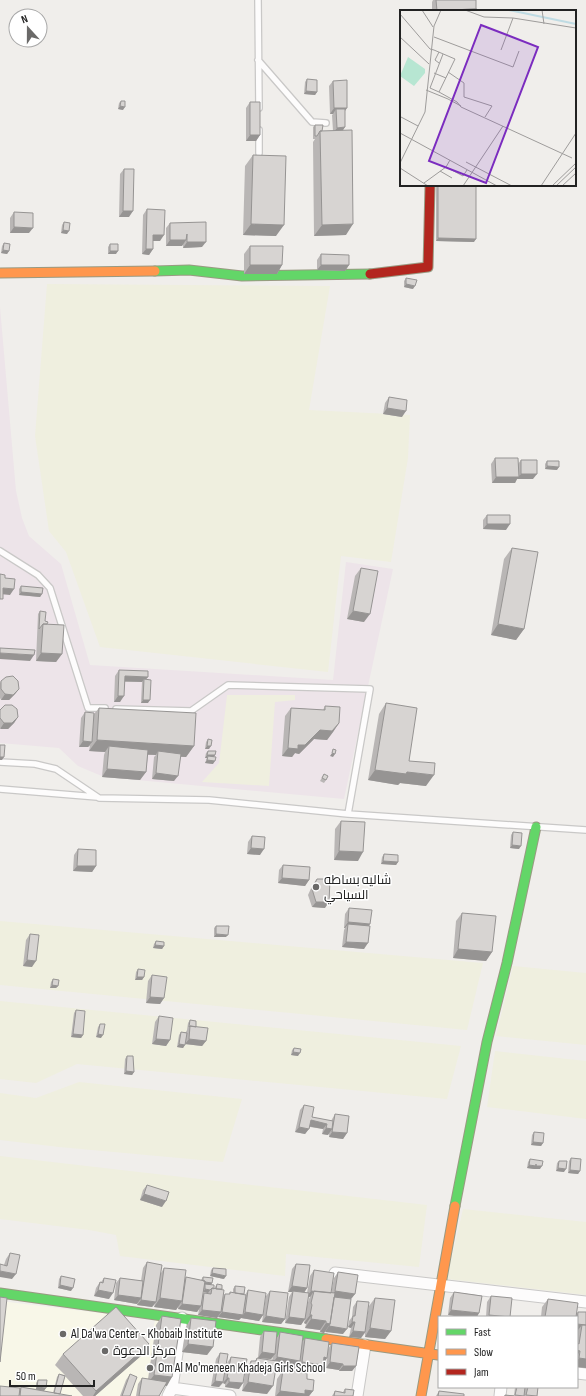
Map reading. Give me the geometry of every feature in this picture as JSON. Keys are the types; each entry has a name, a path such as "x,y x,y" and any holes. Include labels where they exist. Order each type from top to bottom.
{"street":[{"path":"0,273 189,270 242,276 368,274 428,267 430,186"},
{"path":"421,1396 440,1285 487,1042 509,955 536,826"},
{"path":"335,1273 586,1302"},
{"path":"0,1293 438,1355"},
{"path":"182,1318 170,1392 230,1396"},
{"path":"357,1396 365,1345"}],"lane":[{"path":"258,0 259,114"},
{"path":"258,59 312,122 326,123"},
{"path":"259,122 260,153"},
{"path":"0,551 38,575 50,588 88,708 191,711 228,685 370,689 348,814"},
{"path":"0,762 35,764 56,769 99,798"},
{"path":"0,789 99,798 209,800 348,814 586,830"}],"shaded area":[{"path":"0,307 16,491 22,518 29,536 61,564 90,665 333,680 346,562 393,569 344,799 104,777 78,766 59,748 0,743"},
{"name":"Al Da'wa Center - Khobaib Institute","path":"0,1301 108,1314 145,1354 148,1350 156,1316 177,1319 167,1383 159,1396 0,1396"}],"green space":[{"path":"47,284 330,286 309,410 410,415 408,458 391,562 341,556 328,672 100,647 66,552 49,531 35,436"},
{"path":"227,695 295,695 295,700 275,702 269,786 202,782 219,763"},
{"path":"0,921 483,963 467,1030 0,985"},
{"path":"513,966 586,973 586,1045 496,1036"},
{"path":"0,1001 461,1046 447,1099 77,1064 36,1083 0,1079"},
{"path":"495,1051 586,1061 586,1119 487,1107"},
{"path":"79,1082 242,1099 223,1162 0,1140 0,1093 36,1098"},
{"path":"0,1156 427,1205 419,1267 286,1254 285,1276 120,1256 116,1235 89,1230 0,1219"},
{"path":"463,1209 586,1222 586,1295 447,1279"}],"building":[{"path":"436,0 476,0 476,9 437,10"},
{"path":"477,9 477,10 448,10"},
{"path":"307,79 317,80 317,92 306,91"},
{"path":"347,80 347,108 334,108 333,81"},
{"path":"121,101 125,101 125,107 120,106"},
{"path":"250,102 260,102 260,135 250,135"},
{"path":"336,109 345,109 345,127 337,128"},
{"path":"315,125 323,125 322,131 320,131 317,136 315,136"},
{"path":"352,130 353,224 322,225 320,131"},
{"path":"253,155 286,156 284,225 251,224"},
{"path":"124,169 134,169 133,211 123,211"},
{"path":"438,186 476,186 476,239 438,238"},
{"path":"147,209 165,210 164,235 153,235 153,249 146,249"},
{"path":"14,212 33,213 33,228 14,227"},
{"path":"64,222 70,223 69,231 63,230"},
{"path":"206,222 206,242 187,242 187,234 186,240 170,240 170,223"},
{"path":"4,243 10,244 9,251 3,250"},
{"path":"110,244 118,244 118,251 110,251"},
{"path":"250,246 283,246 282,265 250,265"},
{"path":"321,254 349,255 349,265 321,265"},
{"path":"406,278 417,280 415,286 406,284"},
{"path":"389,397 407,400 406,411 387,408"},
{"path":"495,458 518,458 519,477 496,477"},
{"path":"521,460 537,460 537,474 521,474"},
{"path":"547,461 559,461 559,467 547,466"},
{"path":"487,515 510,515 510,524 487,524"},
{"path":"512,548 538,552 524,629 498,624"},
{"path":"361,568 378,571 370,614 353,611"},
{"path":"0,574 5,575 5,578 15,579 14,589 3,588 3,599 0,599"},
{"path":"21,586 43,588 42,594 21,592"},
{"path":"40,611 46,612 45,621 48,622 47,624 43,624 39,629"},
{"path":"43,624 64,625 62,654 41,653"},
{"path":"0,648 35,650 34,655 0,653"},
{"path":"119,670 148,671 148,677 125,676 124,696 118,696"},
{"path":"13,676 18,681 19,689 13,695 5,694 1,689 1,681 6,677"},
{"path":"144,679 151,680 150,700 143,700"},
{"path":"386,703 417,708 409,761 435,763 434,775 407,772 406,774 375,770"},
{"path":"5,705 12,705 17,709 18,717 12,723 4,723 0,718 0,710"},
{"path":"325,706 340,707 339,723 332,731 320,730 305,745 298,745 298,749 288,748 291,708 325,710"},
{"path":"99,708 196,713 194,746 97,740"},
{"path":"85,712 94,713 92,742 83,741"},
{"path":"208,739 212,740 211,746 207,746"},
{"path":"0,745 5,745 4,757 0,757"},
{"path":"109,746 148,750 146,772 107,769"},
{"path":"333,749 336,750 335,754 332,753"},
{"path":"158,751 181,754 178,776 156,773"},
{"path":"208,751 216,751 215,755 207,755"},
{"path":"208,756 216,757 215,761 207,760"},
{"path":"324,774 328,776 326,780 322,778"},
{"path":"341,821 365,822 363,852 339,851"},
{"path":"513,832 522,833 521,846 512,845"},
{"path":"252,836 265,837 264,849 251,848"},
{"path":"78,849 96,850 96,866 77,866"},
{"path":"384,854 398,855 398,862 383,861"},
{"path":"283,865 310,867 309,880 282,878"},
{"path":"317,879 330,879 329,902 316,902 312,889"},
{"path":"349,908 372,910 370,924 348,922"},
{"path":"462,913 496,916 492,952 458,949"},
{"path":"348,924 370,926 368,943 346,942"},
{"path":"216,926 229,926 228,935 216,934"},
{"path":"30,934 39,935 36,961 27,960"},
{"path":"156,941 164,942 164,946 155,945"},
{"path":"138,969 145,970 144,977 137,977"},
{"path":"152,975 167,977 164,998 150,997"},
{"path":"53,979 59,980 58,986 52,985"},
{"path":"76,1010 85,1011 83,1035 73,1034"},
{"path":"159,1016 173,1018 170,1040 156,1039"},
{"path":"190,1020 196,1021 196,1027 189,1027"},
{"path":"100,1024 105,1024 103,1035 98,1034"},
{"path":"190,1026 208,1028 206,1041 189,1039"},
{"path":"181,1032 187,1033 185,1045 179,1044"},
{"path":"294,1048 301,1049 300,1053 293,1052"},
{"path":"127,1056 133,1056 134,1072 126,1071"},
{"path":"304,1105 314,1107 312,1117 333,1121 332,1129 326,1128 327,1124 311,1120 309,1129 299,1127"},
{"path":"335,1114 349,1116 347,1133 332,1132"},
{"path":"534,1132 544,1133 543,1143 533,1142"},
{"path":"571,1158 581,1159 580,1171 570,1170"},
{"path":"530,1159 543,1161 542,1166 529,1165"},
{"path":"559,1161 567,1161 566,1169 558,1168"},
{"path":"147,1185 169,1192 166,1201 144,1194"},
{"path":"10,1253 20,1255 16,1274 0,1271 0,1264 7,1266"},
{"path":"147,1262 162,1265 156,1302 141,1300"},
{"path":"296,1264 310,1265 307,1288 292,1286"},
{"path":"164,1268 186,1270 182,1301 160,1298"},
{"path":"213,1268 226,1269 226,1276 212,1273"},
{"path":"314,1270 334,1273 331,1293 311,1291"},
{"path":"338,1272 358,1275 355,1294 335,1291"},
{"path":"61,1276 75,1279 73,1288 60,1285"},
{"path":"186,1277 205,1281 201,1306 182,1304"},
{"path":"203,1277 213,1278 212,1283 203,1281"},
{"path":"104,1278 116,1280 113,1293 98,1290 100,1282 103,1283"},
{"path":"120,1278 143,1281 141,1298 118,1295"},
{"path":"205,1284 214,1285 214,1289 205,1289"},
{"path":"217,1284 222,1285 222,1289 216,1289"},
{"path":"235,1286 245,1287 244,1294 235,1293"},
{"path":"212,1288 224,1290 221,1312 202,1310 204,1293 211,1294"},
{"path":"248,1290 266,1293 263,1315 245,1312"},
{"path":"270,1291 288,1293 285,1319 266,1316"},
{"path":"293,1291 309,1293 305,1319 289,1317"},
{"path":"314,1291 335,1293 330,1324 326,1323 326,1321 311,1319 311,1303"},
{"path":"230,1292 246,1295 243,1315 222,1312 225,1294 230,1294"},
{"path":"454,1292 482,1296 479,1313 451,1310"},
{"path":"491,1296 512,1298 510,1316 489,1315"},
{"path":"0,1297 7,1298 0,1362"},
{"path":"334,1297 351,1299 347,1329 329,1326"},
{"path":"375,1298 395,1300 391,1331 370,1328"},
{"path":"548,1299 578,1303 576,1316 545,1316"},
{"path":"357,1301 369,1302 365,1332 353,1331 355,1322 352,1322 353,1316 355,1316"},
{"path":"116,1307 149,1344 96,1391 63,1354"},
{"path":"578,1312 586,1312 586,1325 578,1324"},
{"path":"162,1316 181,1319 172,1377 154,1375"},
{"path":"191,1318 216,1321 213,1347 188,1344"},
{"path":"582,1325 586,1325 586,1359 579,1358 579,1344"},
{"path":"264,1331 277,1332 275,1354 262,1352"},
{"path":"280,1332 303,1336 300,1361 277,1357"},
{"path":"305,1338 329,1342 327,1358 324,1357 323,1365 302,1362"},
{"path":"332,1343 359,1347 356,1366 343,1366 343,1364 330,1362"},
{"path":"220,1353 228,1354 223,1382 215,1381"},
{"path":"231,1357 247,1359 243,1383 229,1382 229,1378 227,1378"},
{"path":"257,1358 277,1361 273,1386 248,1382 251,1361 256,1361"},
{"path":"283,1370 307,1373 307,1379 314,1380 313,1391 305,1390 305,1394 280,1391"},
{"path":"59,1374 65,1376 60,1394 54,1393"},
{"path":"130,1374 137,1377 130,1396 122,1396"},
{"path":"142,1378 167,1382 159,1396 139,1396"},
{"path":"38,1380 47,1380 46,1388 37,1387"},
{"path":"0,1386 20,1388 19,1396 0,1396"},
{"path":"21,1387 72,1396 20,1396"},
{"path":"517,1388 525,1388 524,1396 515,1395"},
{"path":"528,1388 538,1388 537,1396 526,1395"},
{"path":"345,1389 354,1390 353,1396 334,1396 335,1391 345,1393"},
{"path":"439,1391 464,1394 464,1396 438,1396"}],"traffic: fast":[{"path":"155,271 189,270 242,276 370,274"},
{"path":"455,1206 487,1042 507,963 536,827"},
{"path":"0,1293 326,1339"}],"traffic: slow":[{"path":"0,273 155,271"},
{"path":"421,1396 455,1206"},
{"path":"326,1339 438,1355"}],"traffic: jam":[{"path":"370,274 428,267 430,186"}],"place":[{"name":"شاليه بساطه السياحي","path":"316,887"},
{"name":"Al Da'wa Center - Khobaib Institute","path":"63,1334"},
{"name":"مركز الدعوة","path":"105,1351"},
{"name":"Om Al Mo'meneen Khadeja Girls School","path":"150,1368"}]}
